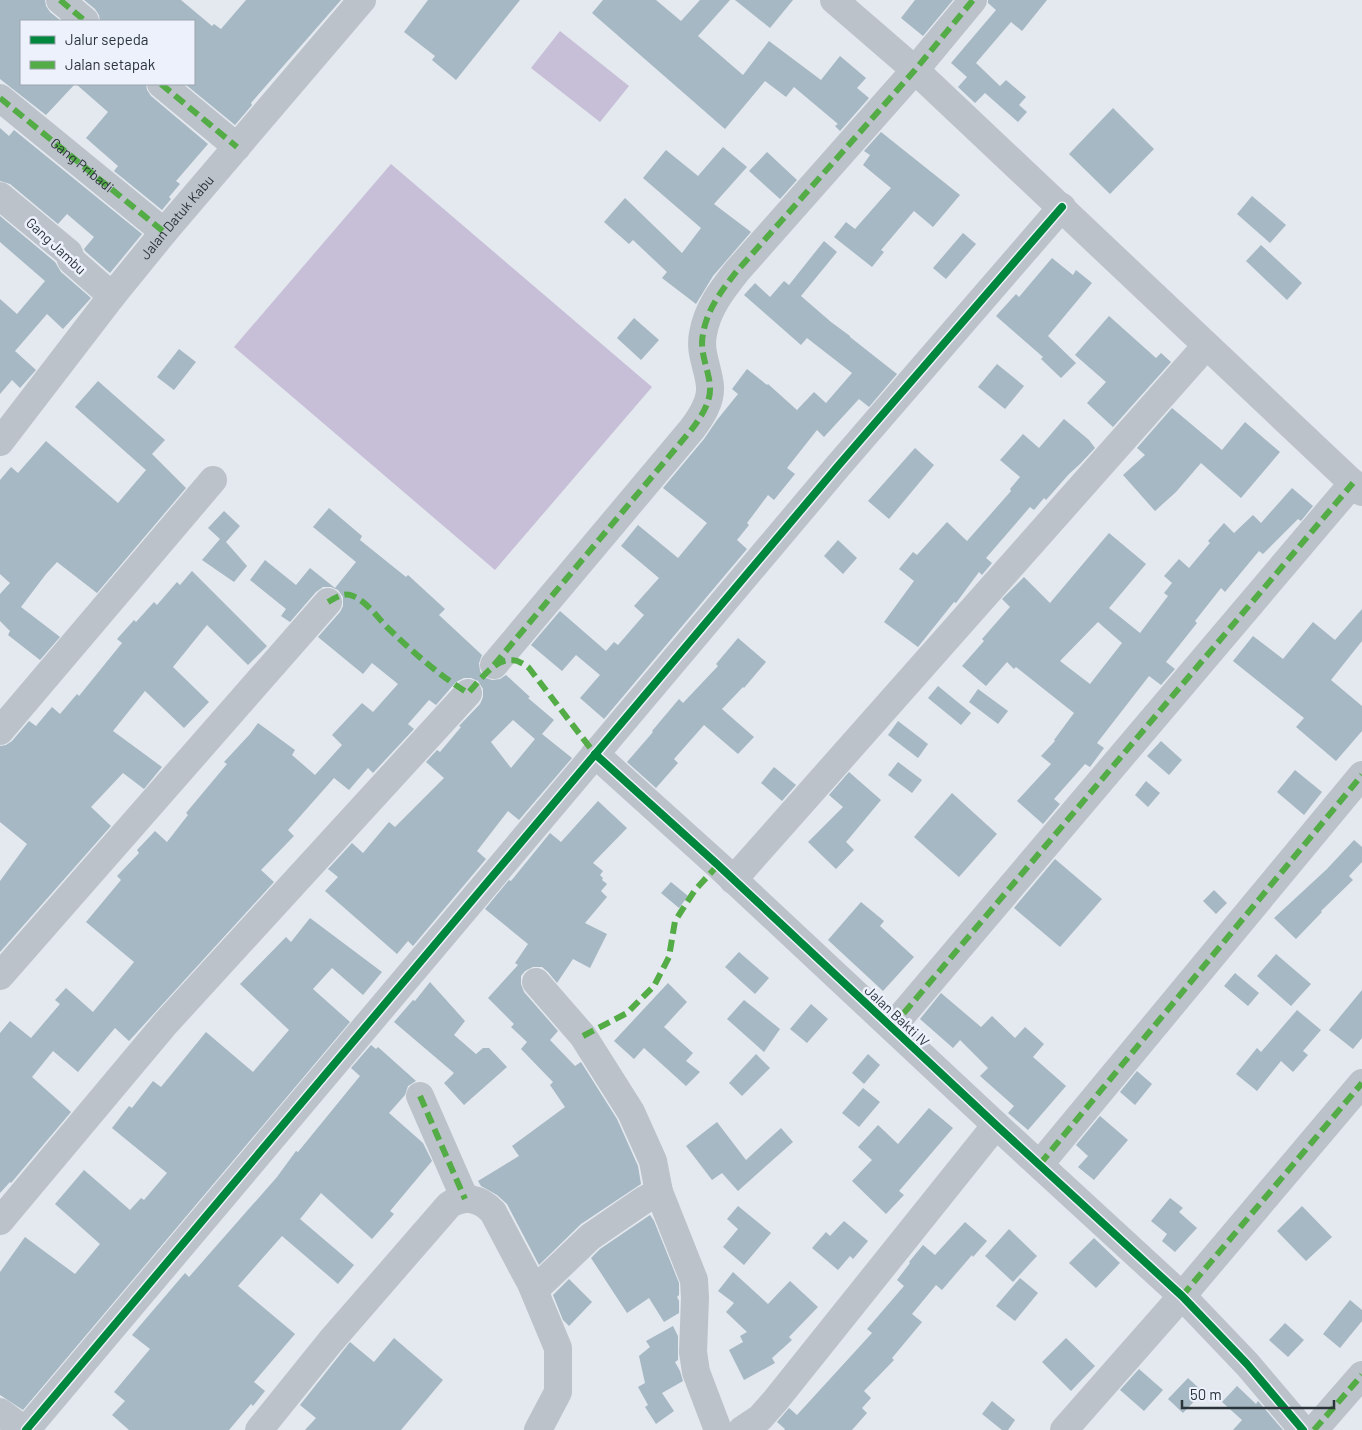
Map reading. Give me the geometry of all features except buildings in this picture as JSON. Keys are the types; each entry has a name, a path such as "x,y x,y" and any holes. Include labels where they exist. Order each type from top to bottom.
{"street":[{"path":"60,0 84,20"},
{"name":"Jalan Datuk Kabu","path":"0,442 112,296 164,232 362,0"},
{"path":"834,0 915,70 1358,488 892,1027"},
{"path":"494,665 702,415 709,398 710,386 703,356 702,335 710,311 718,296 737,271 915,70 973,0"},
{"path":"162,85 237,147"},
{"name":"Gang Pribadi","path":"0,98 164,232"},
{"name":"Gang Jambu","path":"0,196 69,253 71,260 112,296"},
{"path":"0,1412 25,1430 838,466 1062,207"},
{"path":"733,880 1206,346"},
{"path":"0,730 213,480"},
{"path":"0,976 328,602"},
{"path":"0,1221 165,1024 468,693"},
{"name":"Jalan Bakti IV","path":"595,754 1182,1296 1247,1364 1303,1430"},
{"path":"1040,1164 1362,775"},
{"path":"536,982 582,1036 626,1105 653,1161 659,1192 694,1280 693,1352 696,1372 718,1430"},
{"path":"1064,1430 1182,1296 1362,1083"},
{"path":"420,1096 465,1199"},
{"path":"742,1430 760,1418 775,1401 996,1125"},
{"path":"530,1281 534,1284 541,1284 590,1237 659,1192"},
{"path":"259,1430 330,1342 439,1214 449,1205 458,1200 465,1199 483,1202 493,1212 530,1281 558,1348 558,1392 538,1430"},
{"path":"1314,1430 1362,1375"}],"shaded area":[{"path":"560,31 629,86 600,122 531,68"},
{"path":"391,164 652,387 495,570 234,347"}],"marked path":[{"path":"60,0 84,20"},
{"path":"494,665 692,429 702,414 710,393 702,348 703,334 708,316 726,285 915,70 973,0"},
{"path":"162,85 237,147"},
{"path":"0,98 164,232"},
{"path":"892,1027 1353,483"},
{"path":"328,602 344,595 350,595 358,599 418,656 468,693 488,671 503,661 520,662 529,668 595,754"},
{"path":"1040,1164 1362,775"},
{"path":"583,1036 627,1013 654,986 669,957 675,921 695,890 718,865"},
{"path":"1182,1296 1362,1083"},
{"path":"420,1096 465,1199"},
{"path":"1314,1430 1362,1375"}],"cycle path":[{"path":"26,1430 838,466 1062,207"},
{"path":"595,754 718,865 1182,1296 1247,1364 1303,1430"}]}
